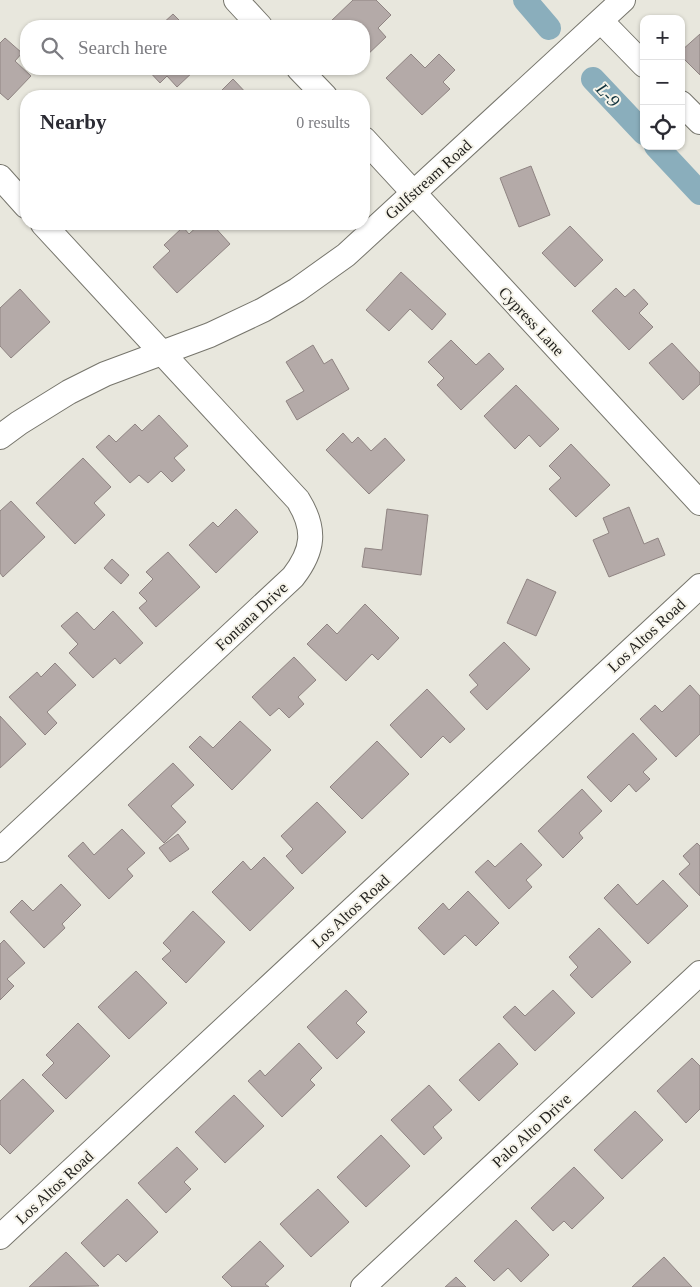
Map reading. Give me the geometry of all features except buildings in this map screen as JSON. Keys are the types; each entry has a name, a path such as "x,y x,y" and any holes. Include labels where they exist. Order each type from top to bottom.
{"street":[{"path":"236,0 254,20"},
{"name":"Gulfstream Road","path":"0,437 69,392 105,374 210,335 263,310 297,290 346,255 623,0"},
{"path":"600,21 640,61"},
{"path":"305,75 319,90"},
{"path":"683,105 700,122"},
{"name":"Cypress Lane","path":"370,145 700,503"},
{"path":"0,177 20,199"},
{"name":"Fontana Drive","path":"0,850 293,577 303,563 310,548 311,531 306,514 298,500 49,230"},
{"name":"Los Altos Road","path":"0,1237 700,586"},
{"name":"Palo Alto Drive","path":"363,1287 700,973"}],"waterway":[{"name":"L-9","path":"525,0 549,28"},
{"name":"L-9","path":"593,79 640,129"},
{"name":"L-9","path":"660,150 700,193"}]}
